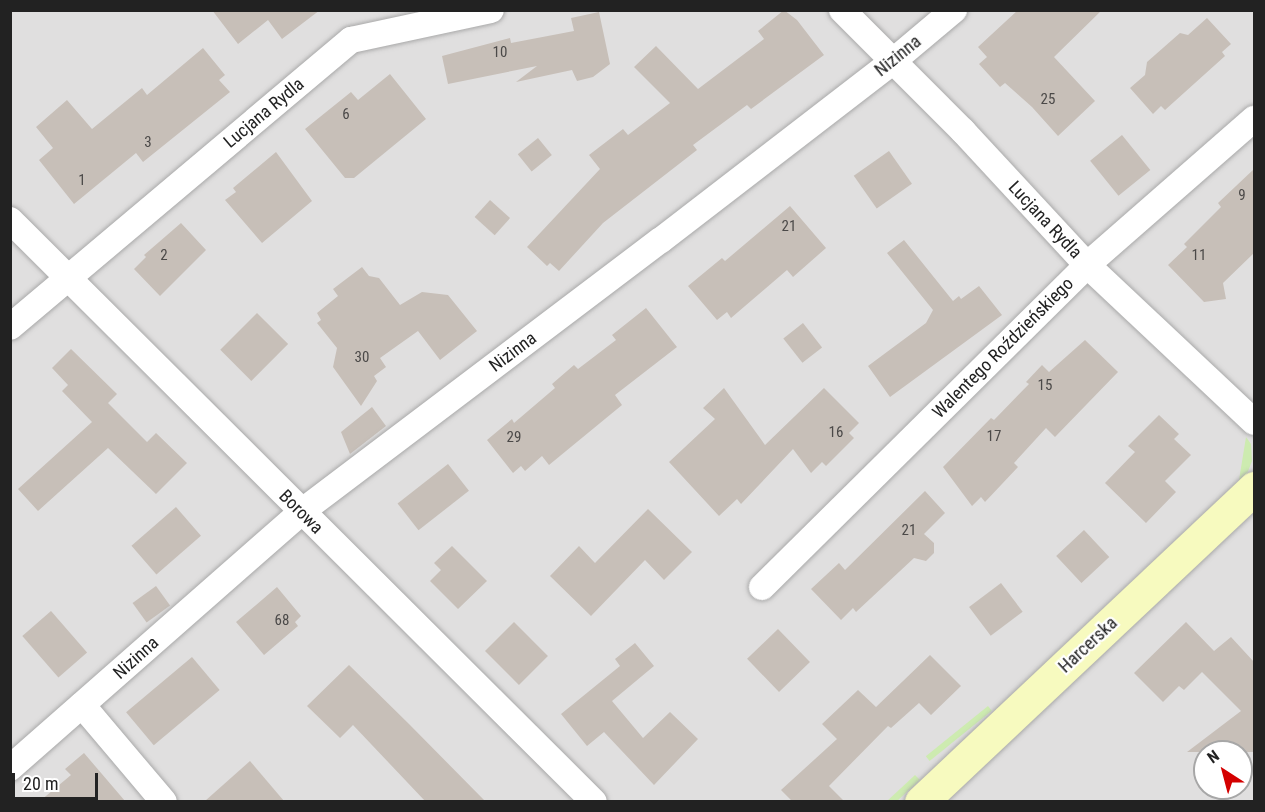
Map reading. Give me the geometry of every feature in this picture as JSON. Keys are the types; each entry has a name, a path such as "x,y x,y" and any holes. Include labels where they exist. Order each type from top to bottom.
{"street":[{"name":"Lucjana Rydla","path":"10,327 351,40 490,10"},
{"name":"Lucjana Rydla","path":"842,10 963,131 1087,265 1254,422"},
{"name":"Nizinna","path":"10,768 301,512 892,62 954,10"},
{"name":"Walentego Roździeńskiego","path":"762,587 1087,265 1254,119"},
{"name":"Borowa","path":"10,220 594,801"},
{"name":"Harcerska","path":"921,801 1254,488"},
{"path":"82,705 164,801"}],"shaded area":[{"path":"10,11 1254,11 1254,801 11,801"}],"green space":[{"path":"1246,437 1251,444 1252,461 1247,474 1239,480"},
{"path":"988,706 992,711 930,761 926,756"},
{"path":"915,775 920,780 897,801 886,802"}],"building":[{"path":"212,10 320,10 282,39 268,20 238,44"},
{"path":"784,10 797,20 824,55 751,109 747,105 693,145 697,150 603,223 559,271 550,263 547,266 527,247 600,169 589,155 623,129 628,135 670,103 634,67 656,46 698,89 764,39 758,31"},
{"path":"1018,10 1102,10 1054,57 1095,101 1058,136 1032,107 1005,83 1000,87 979,64 987,57 978,47"},
{"path":"599,12 610,64 593,77 577,81 572,70 516,82 537,66 448,84 442,56 510,38 511,43 574,31 571,18"},
{"path":"1207,18 1231,44 1222,52 1225,56 1165,110 1161,106 1153,114 1130,88 1145,75 1147,62 1180,33 1188,35"},
{"path":"203,48 225,75 219,80 230,92 143,162 136,153 74,204 39,160 53,148 36,127 67,100 92,129 142,88 147,95"},
{"path":"390,74 426,119 354,178 345,178 305,129 351,92 358,100"},
{"path":"1122,135 1150,170 1118,196 1090,161"},
{"path":"538,138 552,155 532,171 518,154"},
{"path":"889,151 912,184 877,208 854,176"},
{"path":"276,152 312,201 262,243 225,200 236,192 233,188"},
{"path":"1254,169 1254,253 1223,283 1226,299 1204,302 1168,265 1187,247 1184,244 1221,207 1218,203"},
{"path":"490,200 510,218 495,235 475,217"},
{"path":"790,206 826,248 793,277 787,270 731,318 727,312 717,320 688,286 722,258 725,261"},
{"path":"181,223 206,250 160,296 134,269 146,257 144,255"},
{"path":"904,240 953,301 959,296 961,299 979,286 1002,315 890,397 868,366 926,323 933,310 887,253"},
{"path":"362,267 369,276 379,278 400,305 422,292 448,295 477,331 440,360 418,331 380,358 386,367 374,376 377,381 361,406 333,367 337,348 317,323 321,320 317,313 338,296 333,289"},
{"path":"646,308 677,347 615,395 622,405 549,465 542,456 525,471 521,466 513,473 487,440 512,419 514,423 555,388 552,384 574,365 578,369 616,340 612,335"},
{"path":"257,313 288,344 251,381 220,350"},
{"path":"803,323 822,347 802,363 783,338"},
{"path":"1085,340 1118,372 1055,437 1046,428 1014,463 1018,467 985,502 981,497 972,506 943,467 991,418 994,420 1029,384 1026,382 1042,365 1049,372"},
{"path":"71,349 117,394 108,403 147,442 156,433 187,463 156,494 108,448 38,511 18,489 92,422 62,391 68,385 52,368"},
{"path":"724,388 765,445 824,388 859,423 849,433 854,438 826,466 822,462 811,473 793,449 741,504 737,499 719,516 669,462 715,419 703,408"},
{"path":"372,407 386,426 350,454 341,432"},
{"path":"1159,415 1179,434 1174,439 1191,455 1165,481 1176,492 1146,523 1105,483 1135,452 1128,446"},
{"path":"448,464 469,491 418,530 398,503"},
{"path":"925,491 945,513 924,534 934,543 934,553 926,561 914,558 856,612 853,608 841,620 811,589 839,563 845,570"},
{"path":"176,507 201,536 156,574 131,546"},
{"path":"648,509 692,552 664,580 645,560 591,616 550,576 579,546 595,563"},
{"path":"1084,530 1109,557 1081,583 1056,556"},
{"path":"452,546 487,581 458,609 430,581 441,570 434,563"},
{"path":"1001,583 1023,612 991,636 969,607"},
{"path":"156,586 170,605 147,622 133,603"},
{"path":"277,587 301,616 295,622 298,626 264,655 236,622"},
{"path":"51,611 87,653 58,677 22,636"},
{"path":"514,622 548,656 519,685 485,651"},
{"path":"1186,622 1214,651 1231,637 1254,662 1254,752 1253,740 1203,740 1241,711 1202,672 1184,690 1179,686 1163,702 1134,673"},
{"path":"778,629 810,662 779,692 747,659"},
{"path":"635,643 654,666 612,701 643,738 670,712 698,739 654,785 604,732 587,746 561,714 620,666 615,659"},
{"path":"930,655 961,686 931,715 919,703 891,728 888,726 829,786 844,801 792,801 781,790 837,739 822,724 858,690 876,707"},
{"path":"192,657 220,690 154,745 126,712"},
{"path":"349,665 485,801 425,801 353,725 340,738 307,706"},
{"path":"84,753 125,801 40,801 71,775 65,769"},
{"path":"250,761 284,801 205,801"}]}
